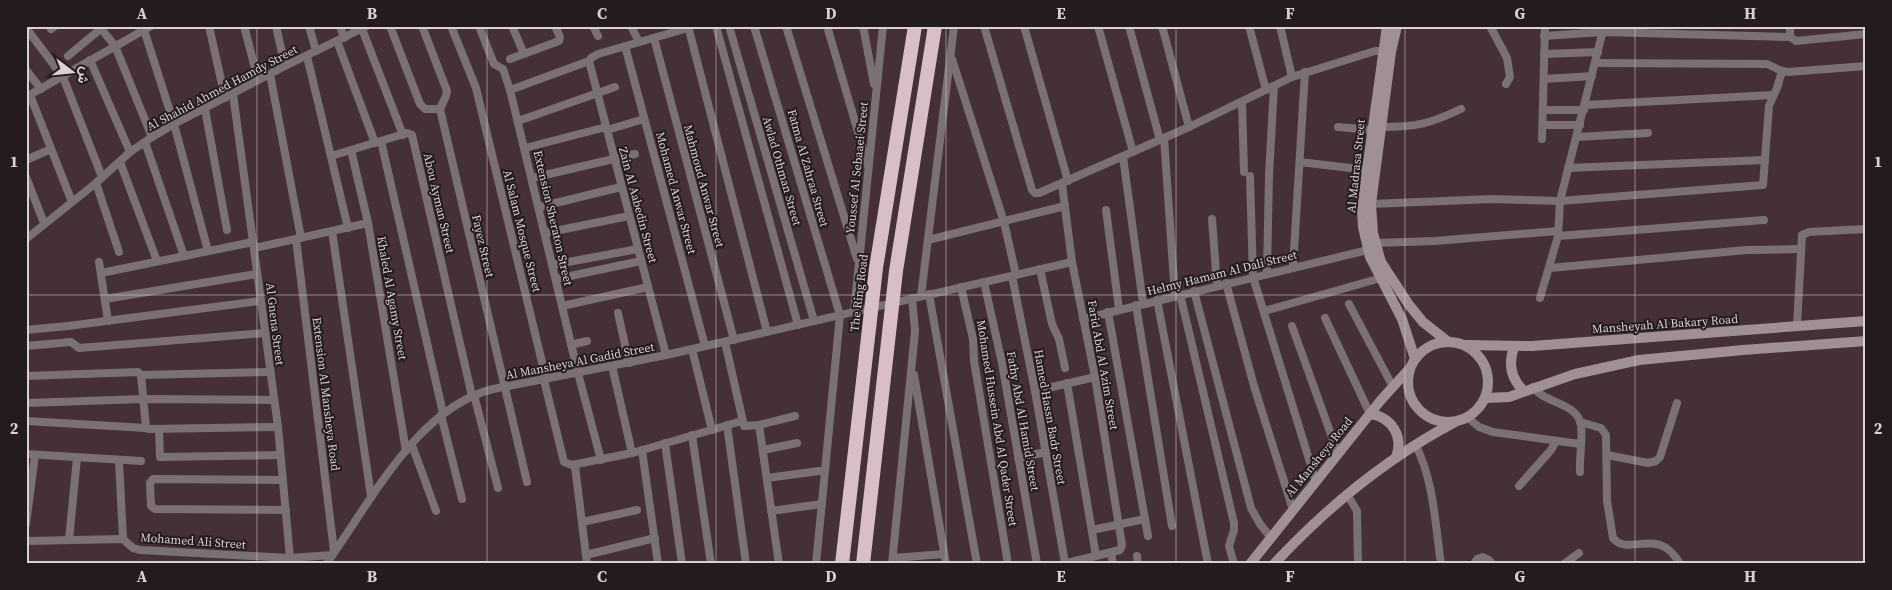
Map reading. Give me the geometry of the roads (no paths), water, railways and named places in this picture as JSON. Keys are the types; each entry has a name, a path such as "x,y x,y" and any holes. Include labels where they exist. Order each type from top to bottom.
{"highway":[{"name":"The Ring Road","path":"843,559 876,268 915,26"},
{"path":"864,560 896,271 935,26"}],"street":[{"path":"208,26 225,98"},
{"path":"244,26 258,80"},
{"path":"276,26 285,66"},
{"path":"309,26 316,51"},
{"path":"340,26 341,39 378,142 462,499"},
{"path":"390,26 420,104 425,109 440,109 447,90 422,26"},
{"name":"Al Salam Mosque Street","path":"451,26 476,88 564,462 575,466"},
{"name":"Extension Sheraton Street","path":"479,26 494,64 503,68 510,90 571,345 601,460"},
{"path":"512,26 524,54"},
{"path":"510,59 559,41 560,37 555,26"},
{"path":"593,26 598,36"},
{"path":"631,26 639,42"},
{"name":"Mahmoud Anwar Street","path":"659,26 658,37 734,340"},
{"path":"716,26 798,325"},
{"name":"Awlad Othman Street","path":"729,26 814,322"},
{"name":"Fatma Al Zahraa Street","path":"754,26 840,315"},
{"path":"786,26 858,263"},
{"path":"827,26 869,170"},
{"path":"863,26 876,93"},
{"name":"Youssef Al Sebaaei Street","path":"854,312 883,26"},
{"path":"954,26 928,240 925,295 976,564"},
{"path":"984,26 1032,190 1035,193 1065,182 1189,127 1292,77 1387,51"},
{"name":"Farid Abd Al Azim Street","path":"1024,26 1065,182 1065,206 1072,262 1094,377 1122,545 1120,550 1111,552"},
{"path":"1098,26 1133,152"},
{"path":"1129,26 1162,139 1177,295 1234,523 1229,546 1234,564"},
{"path":"1162,26 1189,127"},
{"path":"1249,26 1266,90"},
{"path":"1280,26 1292,77"},
{"name":"Al Madrasa Street","path":"1387,26 1387,51 1377,128 1371,204 1371,246 1409,305 1430,329 1447,341"},
{"name":"Al Madrasa Street","path":"1387,51 1397,26"},
{"path":"1490,26 1507,58 1510,78 1506,84"},
{"path":"1542,138 1545,26"},
{"path":"1790,26 1790,36"},
{"path":"68,56 101,27 115,46 149,139 184,256"},
{"path":"72,202 28,96 149,27 208,251"},
{"path":"510,90 589,62 594,56 688,27 767,332"},
{"path":"26,28 63,77 99,180 119,252"},
{"name":"Al Shahid Ahmed Hamdy Street","path":"26,239 99,180 130,152 149,139 285,66 364,28"},
{"name":"Abou Ayman Street","path":"364,28 403,134 408,133 412,135 473,395"},
{"path":"1544,36 1604,29 1790,36 1796,41 1866,34"},
{"path":"1540,298 1550,268 1558,234 1560,201 1604,29"},
{"name":"Mohamed Anwar Street","path":"625,46 705,346"},
{"path":"1544,54 1598,52"},
{"name":"Hamed Hassn Badr Street","path":"951,54 1004,222 1046,452 1064,564"},
{"path":"307,56 348,228"},
{"path":"90,60 130,152"},
{"name":"Zain Al Aabedin Street","path":"589,62 666,355"},
{"path":"1596,63 1767,64 1782,71 1866,66"},
{"path":"26,70 41,89"},
{"path":"1371,204 1492,199 1560,201 1764,185 1768,106 1782,71"},
{"path":"1293,267 1306,72"},
{"name":"Extension Al Mansheya Road","path":"270,74 298,238 333,553"},
{"path":"1544,79 1592,76"},
{"path":"1267,273 1269,175 1274,86"},
{"path":"518,121 615,87"},
{"name":"Al Gnena Street","path":"233,94 278,427 290,558"},
{"path":"1543,110 1773,95"},
{"path":"1242,102 1253,277 1316,482"},
{"path":"204,109 227,230"},
{"name":"Fayez Street","path":"440,109 527,482"},
{"path":"1338,127 1377,128 1427,124 1461,109"},
{"path":"525,148 644,120"},
{"path":"1543,125 1580,125"},
{"name":"Al Madrasa Street","path":"1377,128 1366,170 1362,219 1381,278 1402,319 1413,364"},
{"path":"1577,137 1648,133"},
{"path":"331,156 403,134"},
{"path":"26,160 51,149"},
{"name":"Khaled Al Agamy Street","path":"352,150 368,223 409,448 436,511"},
{"path":"532,178 635,154"},
{"path":"1123,156 1139,304 1172,526"},
{"path":"1568,168 1765,160"},
{"path":"120,162 157,262"},
{"path":"1300,162 1366,170"},
{"path":"26,177 44,223"},
{"path":"538,207 622,187"},
{"path":"928,240 1065,206"},
{"path":"1106,210 1119,309"},
{"path":"545,233 629,216"},
{"path":"1212,219 1217,286"},
{"name":"Helmy Hamam Al Dali Street","path":"1083,318 1371,246 1764,220"},
{"path":"101,273 208,251 298,238 368,223"},
{"path":"1797,326 1802,236 1805,232 1866,229"},
{"path":"332,231 371,496"},
{"path":"552,265 638,248"},
{"path":"1550,268 1747,250 1801,249"},
{"path":"556,279 641,261"},
{"path":"99,262 108,321"},
{"name":"Al Mansheya Al Gadid Street","path":"326,564 371,496 409,448 442,414 473,395 725,342 1072,262"},
{"path":"1040,269 1052,324 1059,339 1064,368"},
{"path":"105,299 257,274"},
{"path":"1264,311 1381,278"},
{"name":"Fathy Abd Al Hamid Street","path":"984,282 1002,363 1036,564"},
{"path":"1226,283 1254,386 1293,510"},
{"path":"562,306 648,287"},
{"name":"Mohamed Hussein Abd Al Qader Street","path":"961,287 974,339 974,361 1008,564"},
{"path":"1194,291 1251,508 1271,538"},
{"path":"912,298 915,331 892,561 944,554"},
{"path":"1157,300 1208,564"},
{"path":"26,330 260,301"},
{"path":"1349,304 1393,386"},
{"path":"1108,312 1148,536"},
{"path":"618,313 629,363"},
{"path":"816,564 840,315"},
{"path":"1325,318 1370,414 1381,416 1393,426 1399,442 1396,458"},
{"name":"Mansheyah Al Bakary Road","path":"1465,345 1514,347 1866,320"},
{"path":"1292,326 1338,454"},
{"path":"26,346 71,342 79,348 265,333"},
{"path":"571,345 587,341"},
{"path":"1274,564 1308,529 1347,494 1415,444 1462,419 1481,406 1488,390 1488,372 1479,356 1465,345 1447,341 1429,346 1413,364 1408,385 1413,402 1418,409 1432,419 1440,421 1462,419 1486,430 1580,444"},
{"path":"1485,398 1501,398 1575,374 1639,360 1866,341"},
{"path":"725,342 742,420 746,427 795,416"},
{"path":"1514,347 1510,360 1512,374 1529,389 1573,411 1580,422 1580,472"},
{"path":"692,349 712,430"},
{"path":"912,364 946,564"},
{"name":"Al Mansheya Road","path":"1250,564 1370,414 1413,364"},
{"path":"612,366 632,453"},
{"path":"26,376 138,372 141,375 270,372"},
{"path":"141,375 146,428"},
{"path":"1035,390 1094,377"},
{"path":"1067,383 1096,556"},
{"path":"473,395 498,488"},
{"path":"26,403 144,399 274,400"},
{"path":"1606,455 1648,463 1656,462 1660,457 1677,403"},
{"path":"655,538 586,561 575,466 632,453 742,420"},
{"path":"26,421 148,429 278,427"},
{"path":"1580,422 1597,426 1604,431 1607,439 1607,501 1613,538 1622,544 1651,543 1664,545 1674,553 1680,564"},
{"path":"727,425 746,564"},
{"path":"759,425 778,564"},
{"path":"159,429 160,457 280,455"},
{"path":"692,435 711,564"},
{"path":"1519,486 1551,450 1556,441"},
{"path":"665,443 682,564"},
{"path":"763,450 797,443"},
{"path":"1415,444 1424,463 1429,482 1441,564"},
{"path":"642,450 658,564"},
{"path":"1018,458 1046,452"},
{"path":"26,524 30,455 142,461"},
{"path":"69,540 77,458"},
{"path":"119,461 123,540"},
{"path":"767,478 819,471"},
{"path":"283,480 155,479 150,483 153,508 286,510"},
{"path":"1347,494 1357,511 1358,564"},
{"path":"771,511 822,504"},
{"path":"582,522 637,510"},
{"path":"1092,530 1145,519"},
{"name":"Mohamed Ali Street","path":"26,542 123,540 133,548 140,550 290,558 333,553"},
{"path":"1064,564 1111,552 1113,564"},
{"path":"1564,564 1579,553"},
{"path":"1474,564 1483,557 1492,564"}]}
